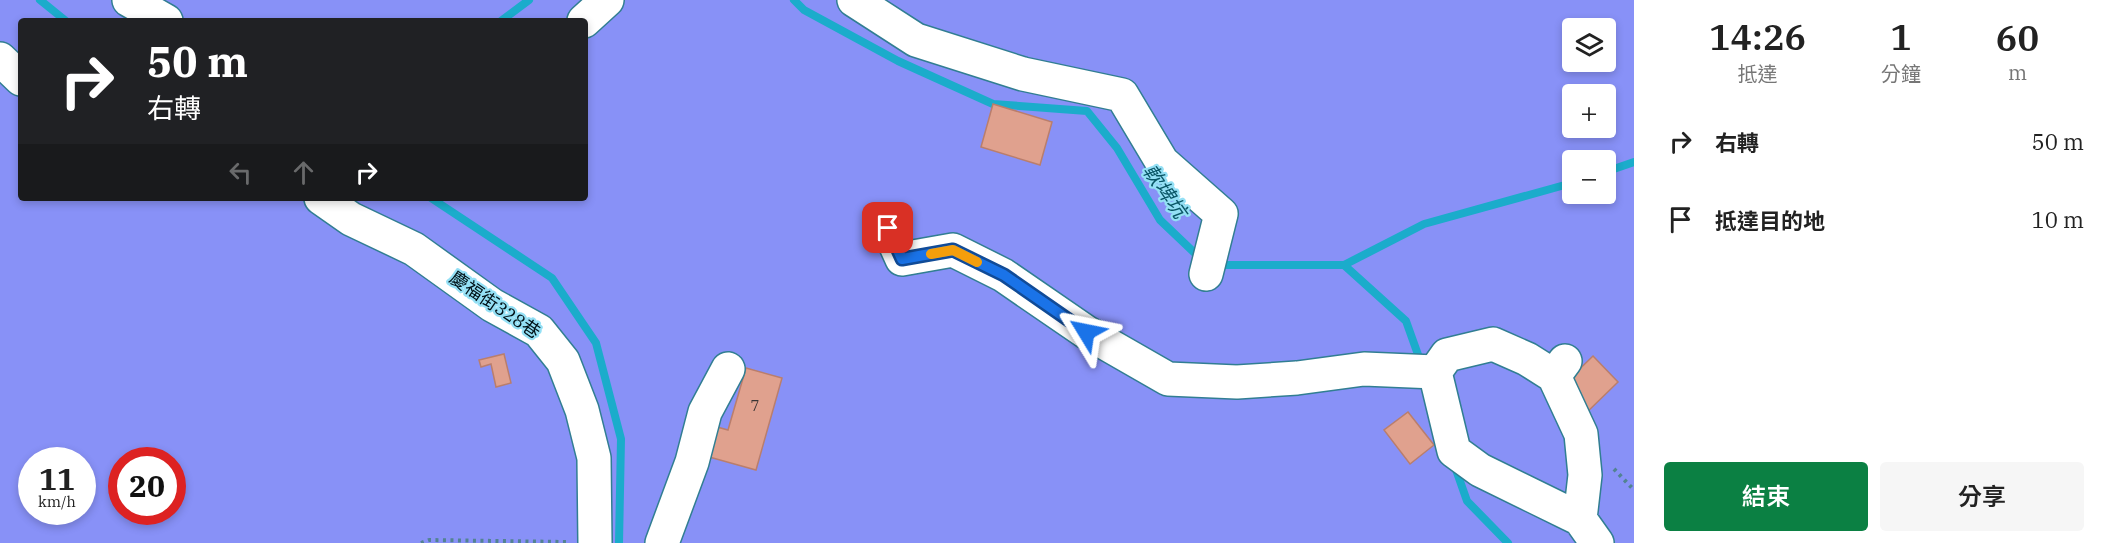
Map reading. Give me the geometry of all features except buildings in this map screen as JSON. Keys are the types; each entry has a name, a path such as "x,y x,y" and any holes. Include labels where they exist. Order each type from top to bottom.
{"street":[{"path":"129,0 161,18"},
{"path":"587,18 607,0"},
{"path":"854,0 916,40 1023,74 1122,95 1162,162 1221,214 1206,274"},
{"path":"0,59 18,77"},
{"name":"慶福街328巷","path":"325,201 351,219 414,249 492,305 539,331 563,361 582,410 594,458 582,542"},
{"path":"888,228 902,259 953,250 1004,275 1086,332 1168,379 1237,382 1297,378 1365,369 1435,372"},
{"path":"1493,344 1527,359 1560,369 1581,434 1589,531 1480,470 1454,451 1435,372 1447,355 1493,344"},
{"path":"662,543 692,462 705,412 728,369"}],"path":[{"path":"422,543 429,540 582,542"}],"shaded area":[{"path":"0,0 1634,0 1634,543 0,543"}],"waterway":[{"path":"40,0 62,18"},
{"name":"軟埤坑","path":"505,18 529,0"},
{"name":"軟埤坑","path":"794,0 804,10 898,61 993,104 1087,111 1117,148 1160,220 1202,260"},
{"name":"軟埤坑","path":"1616,168 1634,162"},
{"name":"軟埤坑","path":"1216,265 1344,265 1424,224 1562,186"},
{"path":"436,201 552,278 596,343 621,439 619,543"},
{"path":"1344,265 1406,321 1421,363"},
{"path":"1454,464 1467,501 1508,543"}],"slow traffic":[{"path":"931,254 953,250 977,262"}],"route":[{"path":"888,228 902,259 953,250 1004,275 1086,332"}]}
